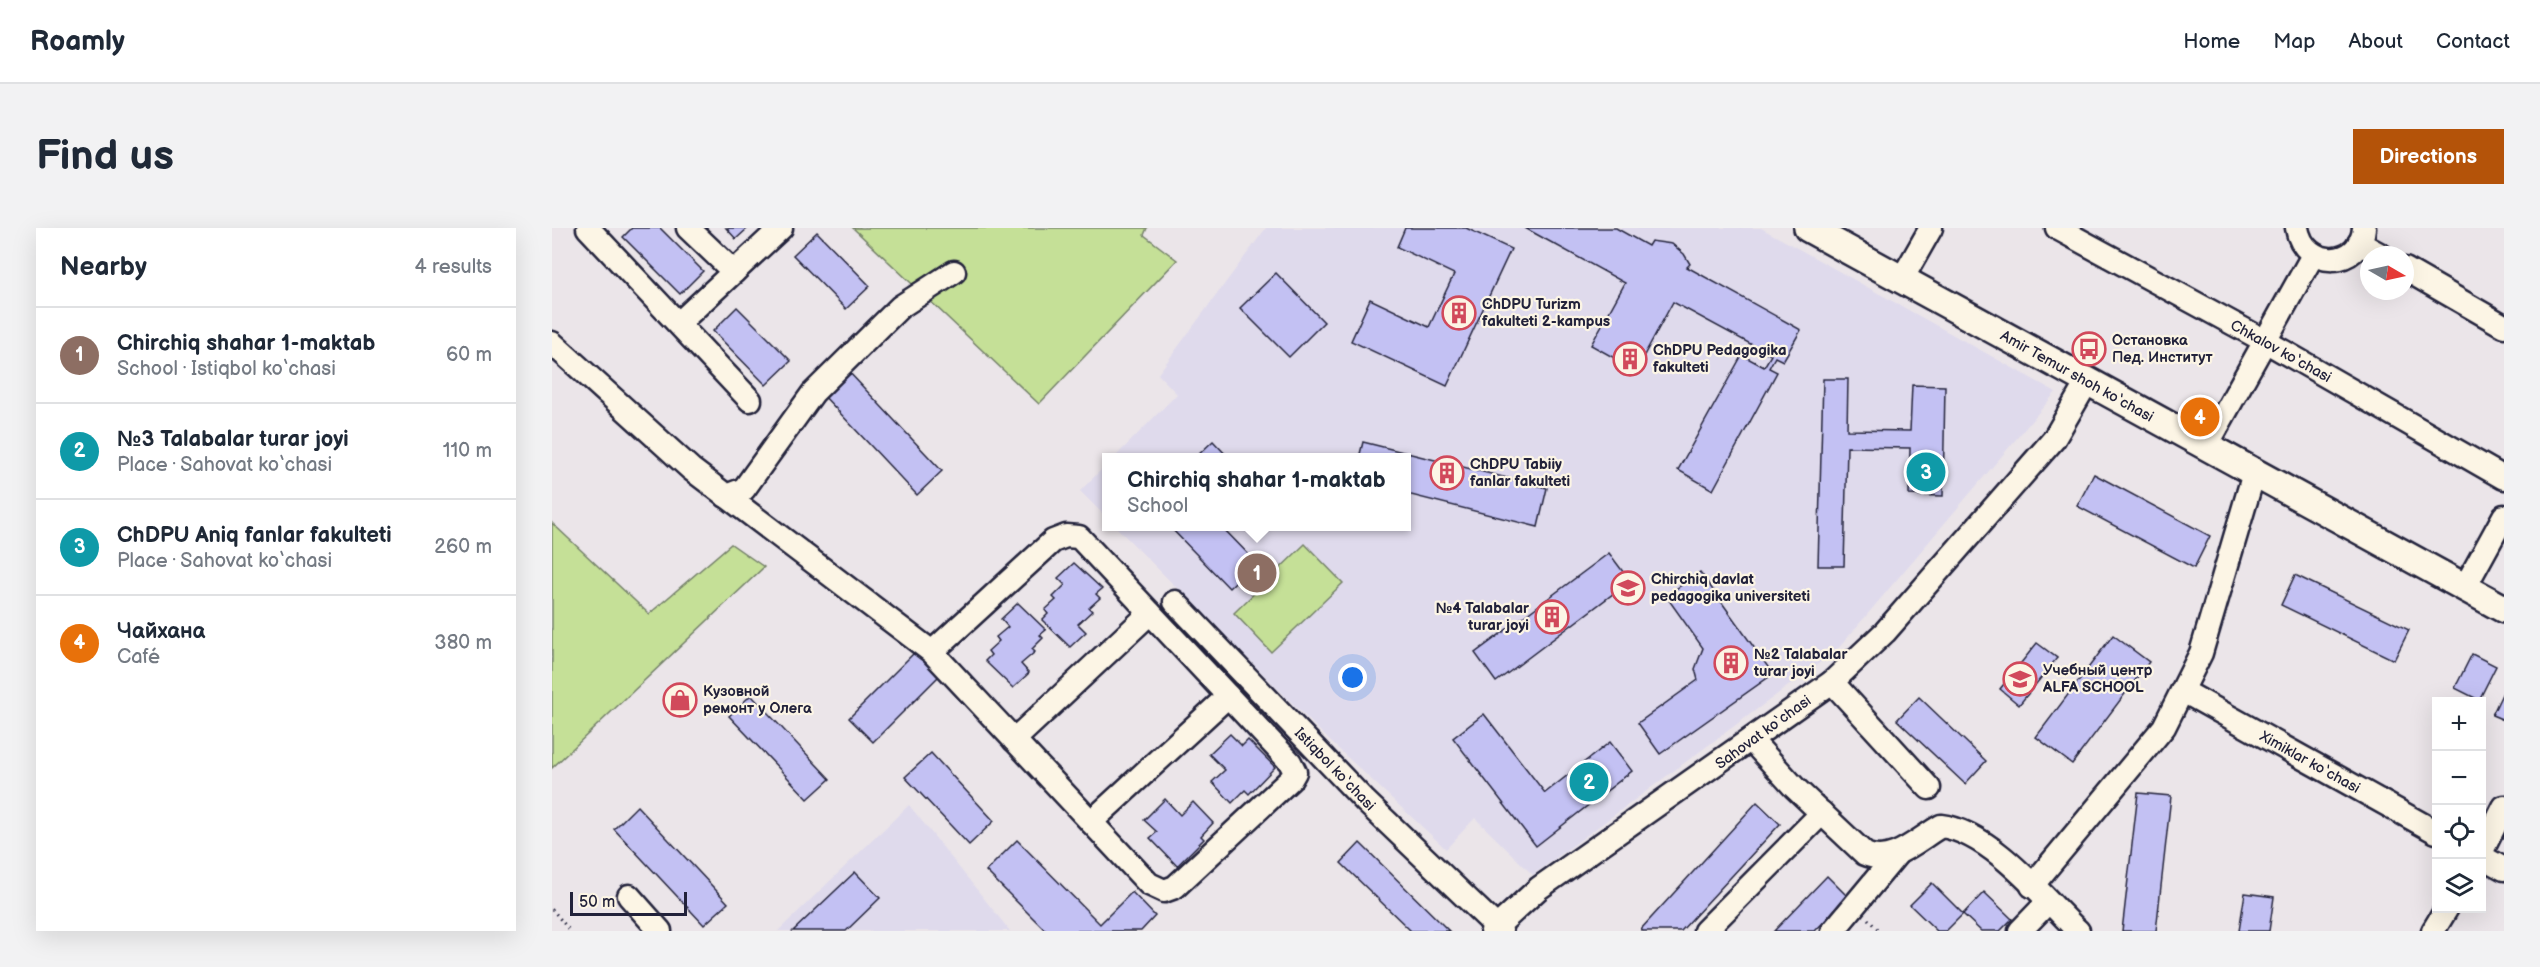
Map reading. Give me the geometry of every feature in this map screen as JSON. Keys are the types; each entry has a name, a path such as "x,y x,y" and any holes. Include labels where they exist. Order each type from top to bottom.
{"main road":[{"name":"Amir Temur shoh ko‘chasi","path":"1808,228 2504,609"}],"street":[{"path":"688,228 734,272"},
{"path":"679,323 781,228"},
{"path":"1902,279 1931,228"},
{"name":"Chkalov ko‘chasi","path":"2057,228 2265,341 2504,478"},
{"path":"2296,228 2299,240 2313,255 2323,259 2344,257 2361,235 2371,246"},
{"path":"592,230 750,400"},
{"path":"2206,447 2313,255"},
{"path":"726,496 744,489 813,393 900,307 954,272"},
{"path":"2414,274 2504,326"},
{"path":"552,343 692,469 932,652 1149,884 1164,891 1175,887 1292,779 1295,772 1290,762 1079,537 1066,536 1053,541 932,652"},
{"name":"Sahovat ko‘chasi","path":"1496,930 1539,888 1752,741 1832,682 1885,632 2054,439 2087,382"},
{"path":"2032,886 2164,728 2201,653 2254,473"},
{"path":"2465,587 2504,516"},
{"name":"Istiqbol ko‘chasi","path":"1175,602 1365,801 1496,930"},
{"path":"1014,740 1150,613"},
{"path":"1832,682 1929,788"},
{"name":"Ximiklar ko‘chasi","path":"2183,691 2432,830"},
{"path":"1091,822 1228,696"},
{"path":"1752,741 1865,854 1881,858 1897,854"},
{"path":"2486,841 2504,807"},
{"path":"1705,931 1822,813"},
{"path":"1833,931 1897,854 1941,826 1950,827 1975,837 2032,886 2078,931"},
{"path":"2485,859 2504,869"},
{"path":"628,896 660,931"},
{"path":"2020,931 2048,902"},
{"path":"2433,931 2444,913"}],"path":[{"path":"552,909 570,931"}],"shaded area":[{"name":"Chirchiq davlat pedagogika universiteti","path":"1266,228 1761,228 2056,392 1837,650 1533,875 1475,818 1446,849 1331,742 1120,531 1411,531 1411,453 1119,453 1177,394 1158,374"},
{"path":"1102,469 1102,513 1080,491"},
{"path":"909,805 1010,931 778,931"}],"green space":[{"path":"853,228 1147,228 1144,235 1177,260 1039,404"},
{"path":"552,523 649,614 731,544 764,567 552,768"},
{"path":"1305,544 1343,583 1271,652 1234,613"}],"building":[{"path":"632,228 660,228 703,271 680,294 623,237"},
{"path":"726,228 748,228 736,239"},
{"name":"ChDPU Turizm fakulteti 2-kampus","path":"1405,228 1466,228 1511,249 1447,386 1351,341 1370,299 1429,327 1454,274 1397,247"},
{"name":"ChDPU Pedagogika fakulteti","path":"1525,228 1616,228 1648,246 1651,241 1672,244 1684,254 1690,264 1687,267 1801,330 1783,361 1775,357 1769,368 1777,372 1713,490 1678,470 1742,355 1764,367 1771,355 1673,302 1636,370 1591,345 1625,283"},
{"path":"817,232 870,286 846,309 793,255"},
{"path":"1276,273 1324,322 1289,357 1240,308"},
{"path":"737,307 791,361 766,385 713,331"},
{"path":"848,371 942,471 917,495 823,395"},
{"path":"1823,379 1848,379 1847,430 1910,431 1912,385 1945,386 1943,496 1909,495 1910,448 1847,447 1844,566 1818,566"},
{"path":"1213,441 1224,453 1200,453"},
{"name":"ChDPU Tabiiy fanlar fakulteti","path":"1363,442 1407,453 1360,453"},
{"name":"ChDPU Tabiiy fanlar fakulteti","path":"1411,454 1547,488 1538,527 1411,495"},
{"path":"2094,474 2210,536 2194,568 2077,506"},
{"path":"1174,531 1226,531 1256,562 1229,588"},
{"name":"№4 Talabalar turar joyi","path":"1609,553 1630,581 1496,682 1475,653"},
{"path":"1074,563 1102,589 1096,594 1100,598 1089,608 1092,611 1078,624 1086,632 1070,647 1042,620 1048,614 1045,610 1056,600 1053,597 1065,585 1058,578"},
{"name":"№2 Talabalar turar joyi","path":"1700,572 1773,674 1660,754 1638,723 1698,680 1695,669 1703,648 1666,596"},
{"path":"2295,575 2409,630 2394,660 2281,605"},
{"path":"1018,603 1046,630 1040,635 1043,638 1032,649 1035,652 1021,664 1029,673 1013,688 985,661 991,655 988,651 999,641 996,637 1008,627 1001,619"},
{"path":"2113,635 2149,662 2072,764 2036,737"},
{"path":"2037,643 2057,658 2019,705 2000,689"},
{"path":"915,652 939,676 873,742 849,718"},
{"path":"2472,654 2496,666 2480,697 2473,697 2455,688"},
{"path":"2504,690 2504,720 2492,715"},
{"path":"751,695 830,779 808,799 729,716"},
{"path":"1919,697 1986,761 1965,784 1897,720"},
{"path":"1484,714 1545,793 1610,742 1632,771 1536,846 1453,738"},
{"path":"1230,734 1242,746 1248,740 1275,767 1249,794 1245,790 1232,803 1212,782 1225,770 1209,754"},
{"path":"931,753 994,821 969,845 905,777"},
{"path":"2138,793 2171,796 2156,931 2122,931"},
{"path":"1165,799 1180,815 1193,802 1213,823 1201,836 1204,839 1177,866 1150,838 1157,832 1144,820"},
{"path":"1757,802 1780,824 1681,931 1643,931 1641,929"},
{"path":"637,806 728,903 704,925 614,829"},
{"path":"1017,840 1100,924 1132,892 1155,916 1141,931 1046,931 986,871"},
{"path":"1360,843 1449,931 1411,931 1341,863"},
{"path":"855,872 880,898 846,931 793,931"},
{"path":"1827,876 1848,897 1815,931 1774,931"},
{"path":"1932,883 1963,914 1946,931 1937,931 1910,905"},
{"path":"1984,892 2012,919 2000,931 1981,931 1963,914"},
{"path":"2245,893 2274,897 2269,931 2239,931"}],"place":[{"name":"ChDPU Turizm fakulteti 2-kampus","path":"1459,313"},
{"name":"Остановка Пед. Институт","path":"2089,349"},
{"name":"ChDPU Pedagogika fakulteti","path":"1630,359"},
{"name":"Чайхана","path":"2200,417"},
{"name":"ChDPU Aniq fanlar fakulteti","path":"1926,472"},
{"name":"ChDPU Tabiiy fanlar fakulteti","path":"1447,473"},
{"name":"Chirchiq shahar 1-maktab","path":"1257,573"},
{"name":"Chirchiq davlat pedagogika universiteti","path":"1628,588"},
{"name":"№4 Talabalar turar joyi","path":"1552,617"},
{"name":"№2 Talabalar turar joyi","path":"1731,663"},
{"name":"Учебный центр ALFA SCHOOL","path":"2020,679"},
{"name":"Кузовной ремонт у Олега","path":"680,700"},
{"name":"№3 Talabalar turar joyi","path":"1589,782"}]}
